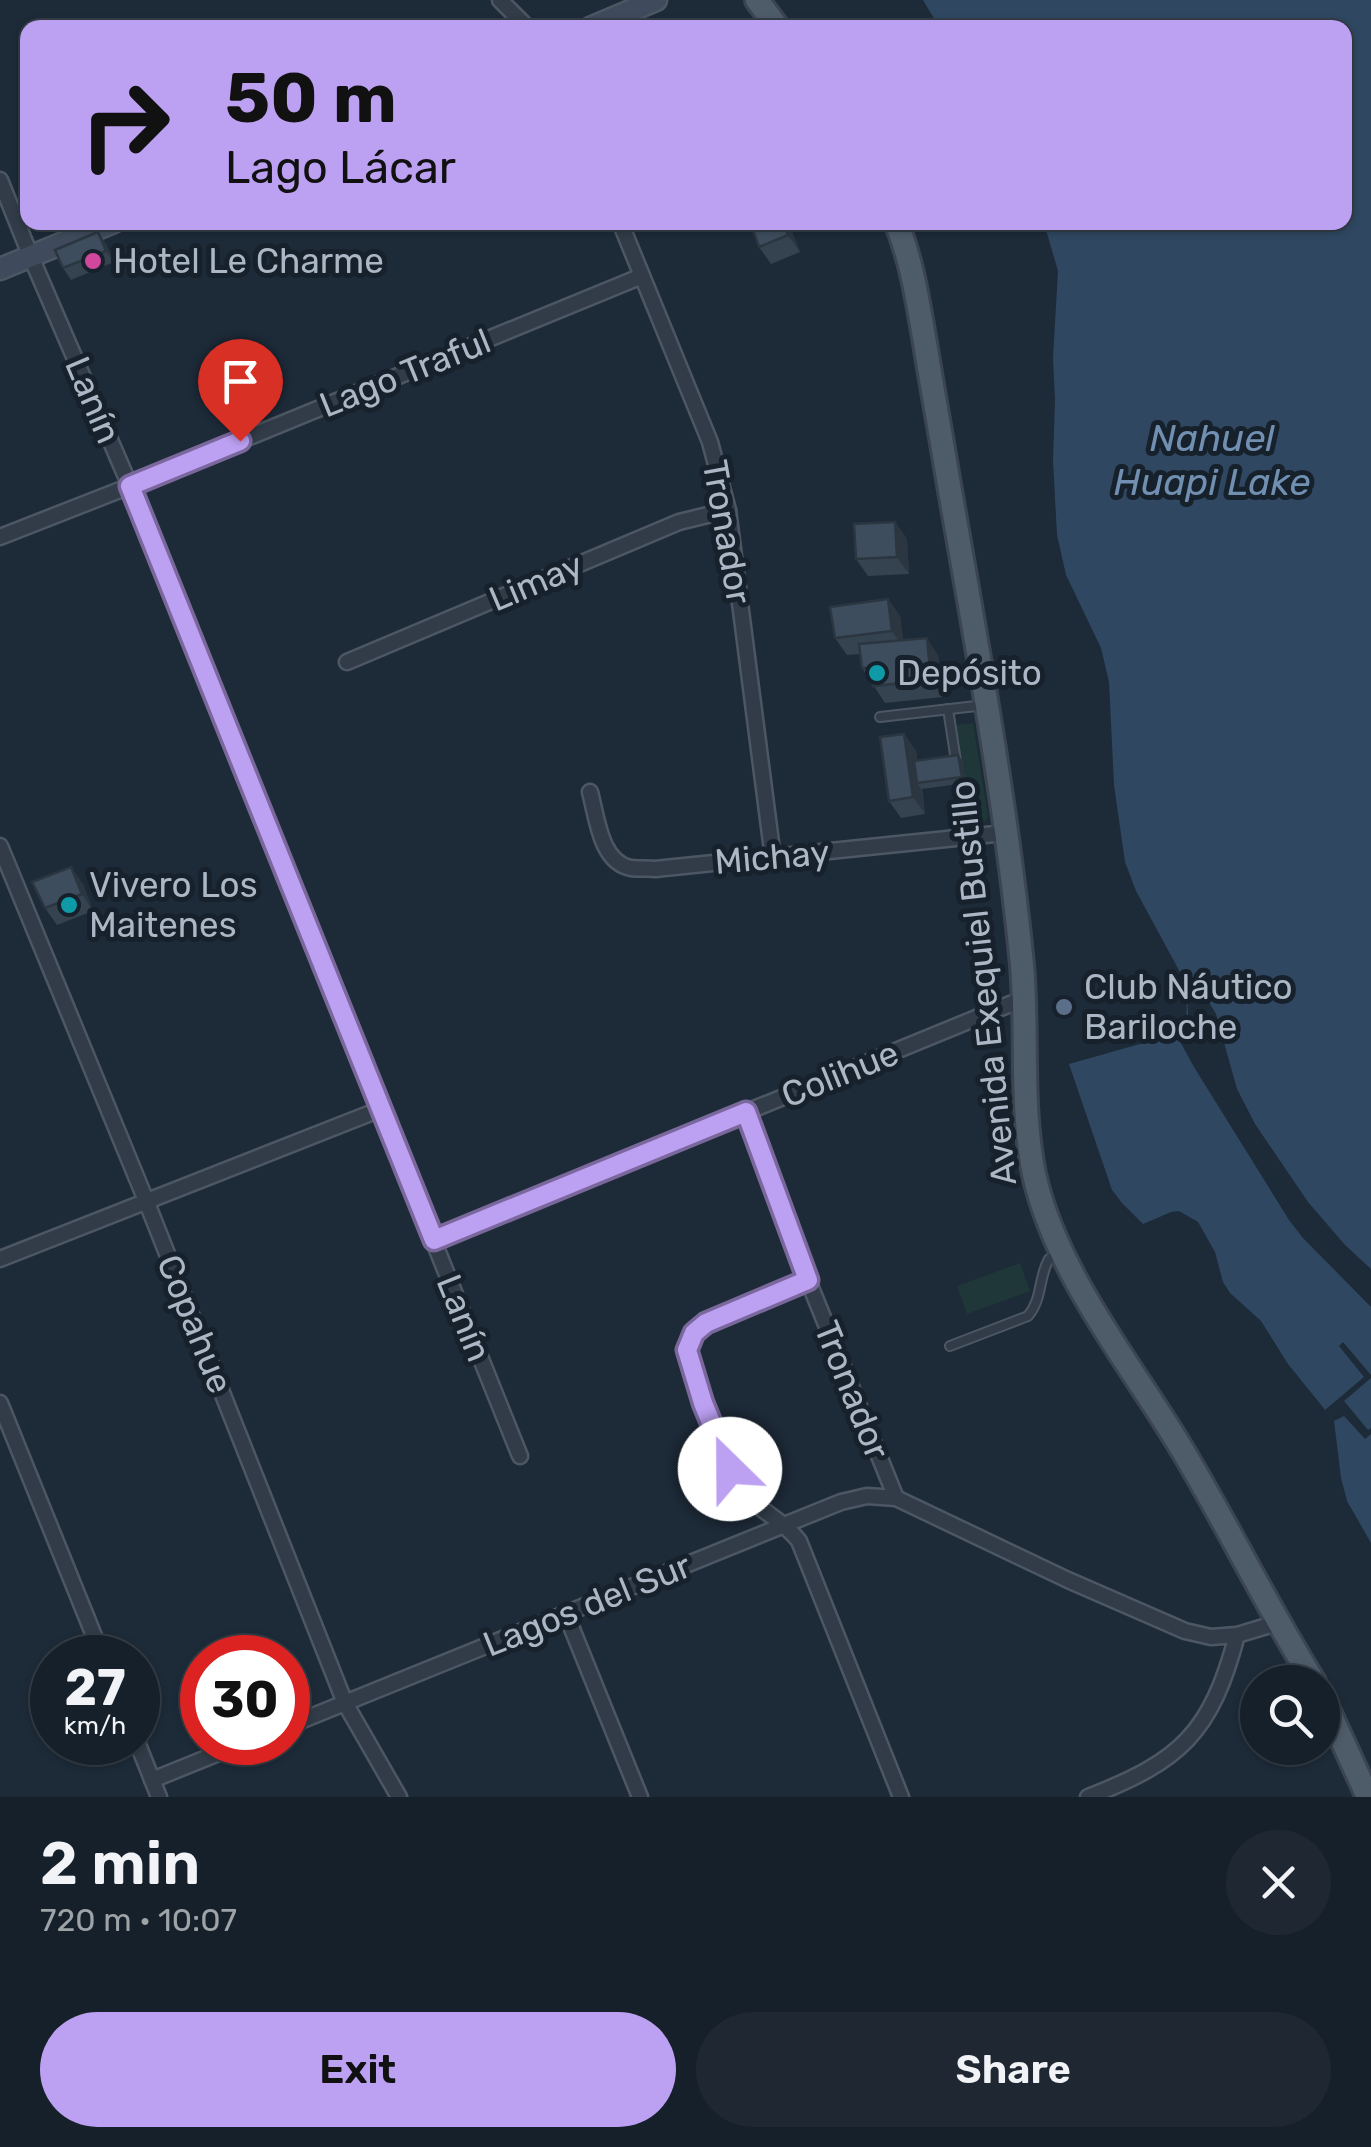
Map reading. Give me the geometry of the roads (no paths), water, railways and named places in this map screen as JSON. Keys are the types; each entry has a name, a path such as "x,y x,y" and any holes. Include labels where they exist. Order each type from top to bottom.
{"main road":[{"path":"609,20 656,0"},
{"path":"0,269 95,230"},
{"name":"Avenida Exequiel Bustillo","path":"899,230 922,328 1017,914 1034,1174 1062,1254 1180,1446 1303,1665"},
{"name":"Avenida Exequiel Bustillo","path":"1277,1623 1294,1665"},
{"path":"1340,1736 1368,1797"},
{"path":"1338,1765 1354,1797"}],"street":[{"path":"500,0 520,20"},
{"name":"Lanín","path":"0,180 130,486 520,1456"},
{"name":"Tronador","path":"623,230 710,442 728,510 772,858"},
{"name":"Lago Traful","path":"0,537 642,276"},
{"name":"Limay","path":"347,662 680,522 728,510"},
{"name":"Michay","path":"590,792 605,846 613,860 628,868 656,869 1005,833"},
{"name":"Copahue","path":"0,846 346,1703 399,1797"},
{"name":"Colihue","path":"434,1240 1025,998"},
{"path":"0,1259 382,1110"},
{"name":"Tronador","path":"746,1112 808,1280 896,1498"},
{"path":"808,1280 706,1323 694,1333 687,1350 730,1469 757,1506 786,1525 799,1541 901,1797"},
{"path":"0,1403 94,1635"},
{"name":"Lagos del Sur","path":"310,1717 842,1502 867,1496 896,1498 1186,1631 1211,1636 1237,1635 1277,1623"},
{"path":"566,1614 640,1797"},
{"path":"1088,1797 1107,1794 1184,1745 1210,1709 1228,1672 1237,1635"},
{"path":"146,1765 160,1797"},
{"path":"152,1780 189,1765"}],"lane":[{"path":"880,718 986,705"},
{"path":"948,710 968,838"},
{"path":"950,1346 1028,1316 1041,1292 1042,1271 1049,1259 1062,1254"}],"water":[{"name":"Nahuel Huapi Lake","path":"923,0 1371,0 1371,1543 1347,1501 1334,1421 1288,1364 1261,1321 1230,1293 1215,1252 1198,1222 1179,1211 1143,1224 1112,1190 1069,1064 1186,1031 1187,994 1181,974 1136,891 1125,862 1114,785 1109,682 1101,648 1066,575 1057,535 1053,358 1058,271 1046,230 1352,230 1352,20 935,20"}],"place":[{"name":"Hotel Le Charme","path":"93,261"},
{"name":"Depósito","path":"877,673"},
{"name":"Vivero Los Maitenes","path":"69,905"},
{"name":"Club Náutico Bariloche","path":"1064,1007"}]}
